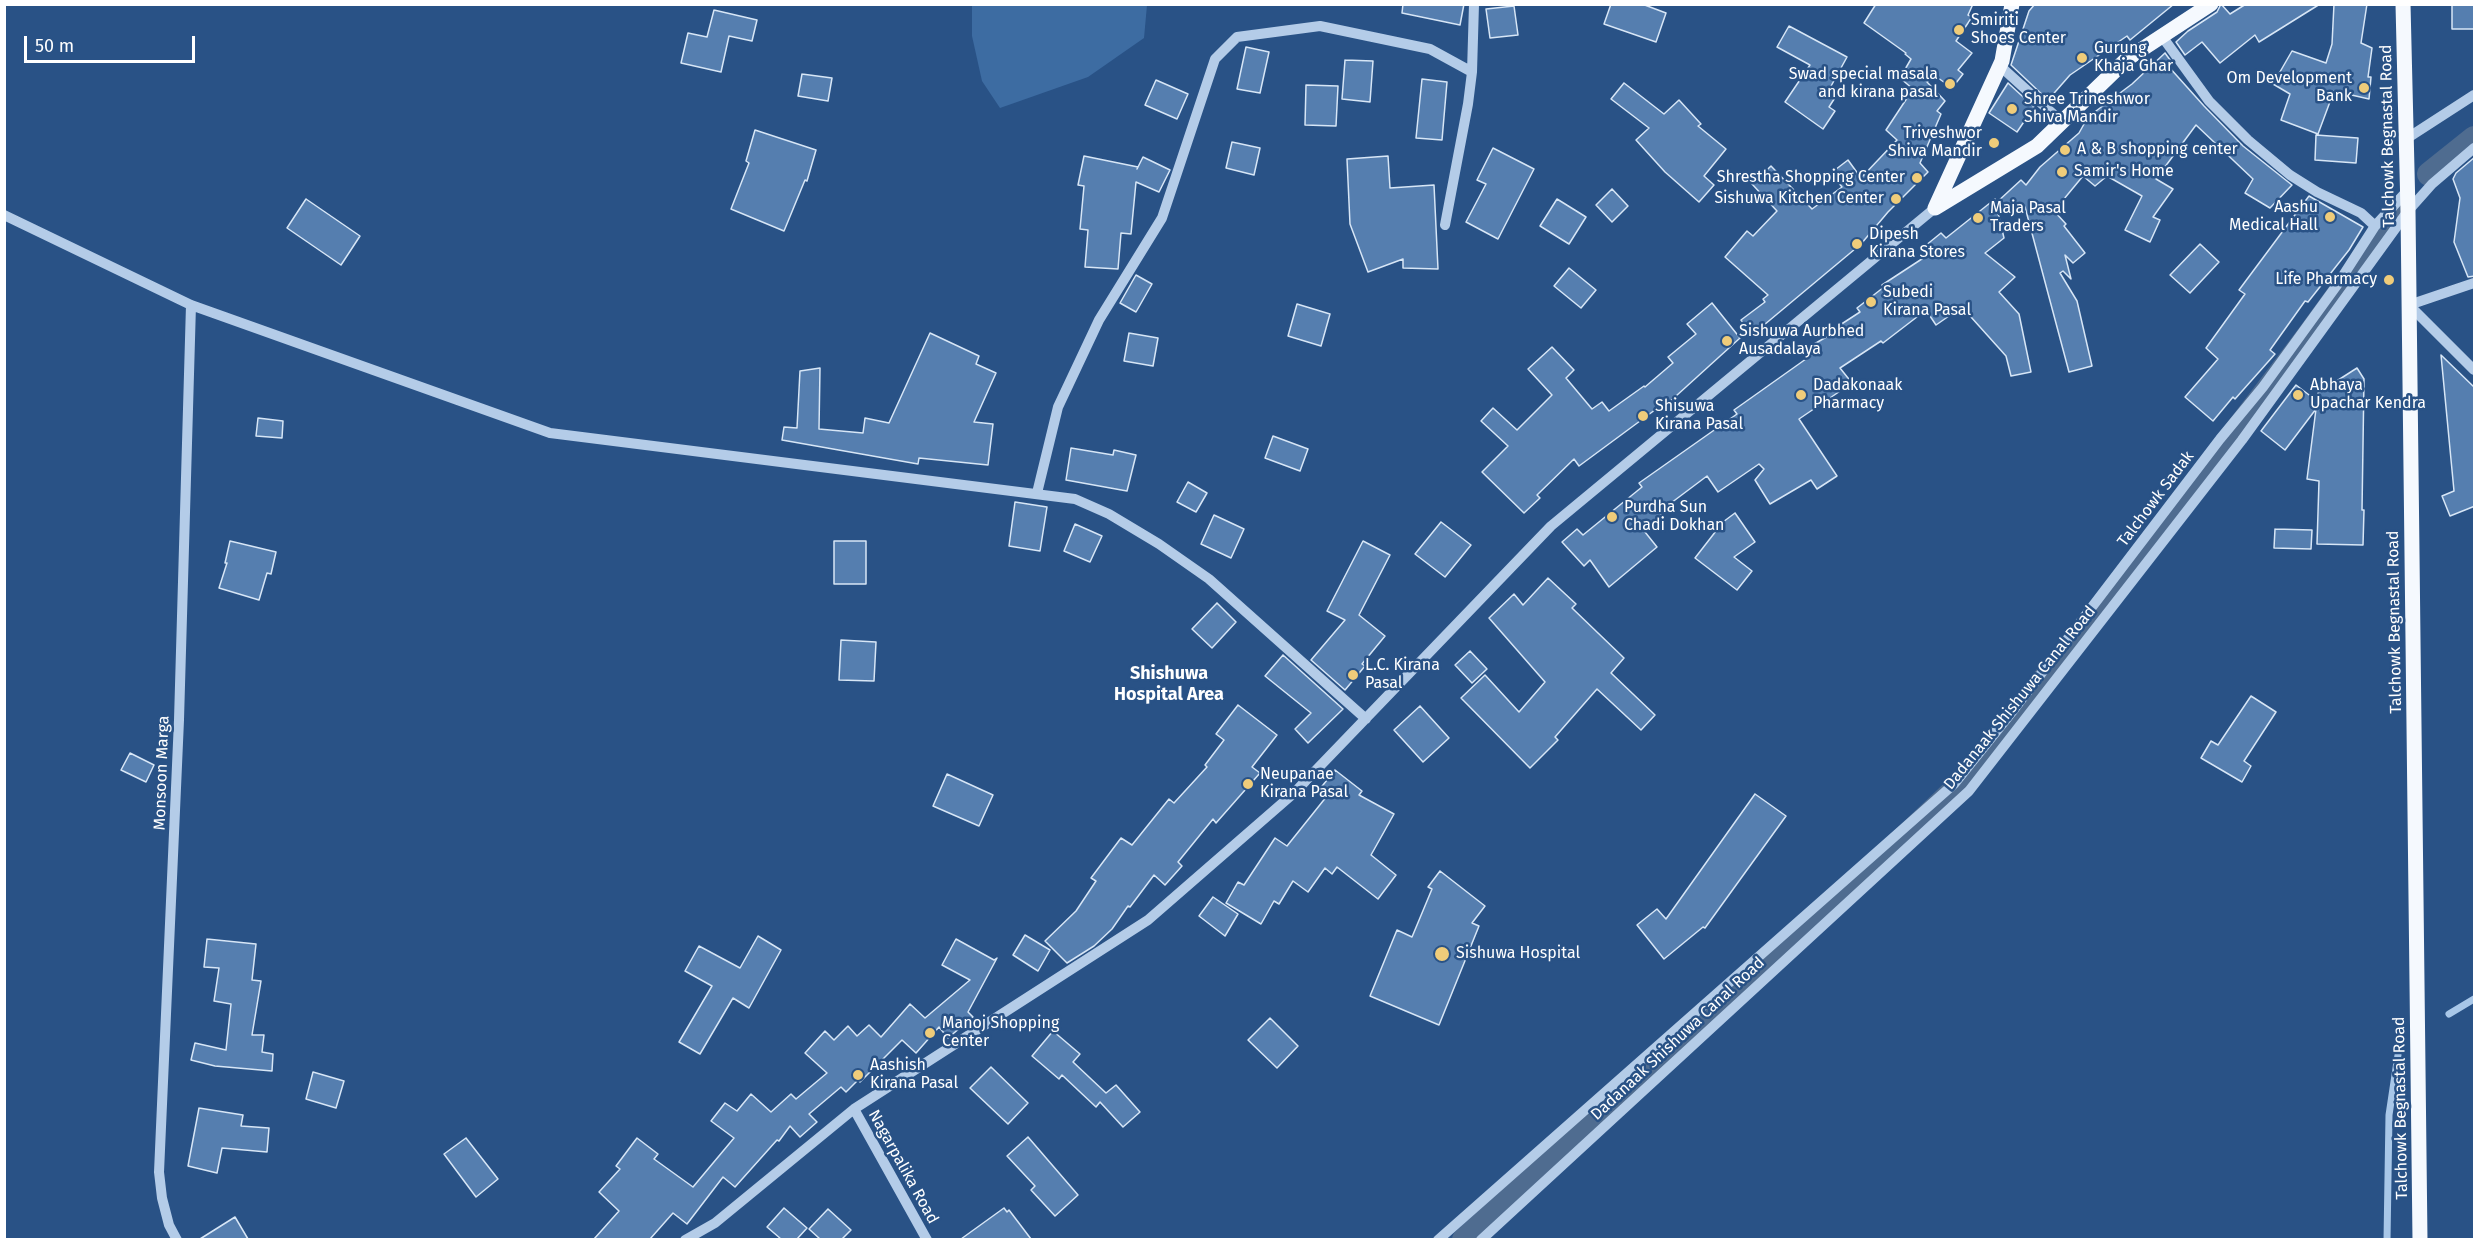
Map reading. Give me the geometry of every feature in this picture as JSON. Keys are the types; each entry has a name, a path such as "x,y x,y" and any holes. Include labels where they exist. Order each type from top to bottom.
{"main road":[{"path":"1935,208 2000,66 2013,4"},
{"path":"1935,208 2037,146 2127,58 2211,4"},
{"name":"Talchowk Begnastal Road","path":"2403,4 2408,190 2420,1239"}],"street":[{"path":"1445,225 1472,72 1474,4"},
{"path":"1036,493 1058,407 1099,320 1162,218 1215,59 1237,37 1320,26 1430,49 1472,72"},
{"path":"2161,35 2209,101 2248,140 2290,175 2317,192 2361,213 2375,226"},
{"path":"2000,66 2061,122"},
{"path":"2406,139 2475,95"},
{"name":"Dadanaak Shishuwa Canal Road","path":"1481,1239 1969,790 2242,440 2408,211 2432,184 2475,148"},
{"name":"Talchowk Sadak","path":"1954,784 2094,606 2220,439 2263,387 2337,285 2375,226 2408,190"},
{"path":"685,1239 715,1222 854,1109 1148,921 1294,792 1551,526 1935,208"},
{"path":"4,215 191,305 550,432 1075,499 1109,514 1159,544 1209,579 1366,719"},
{"path":"2475,283 2409,305 2475,370"},
{"name":"Monsoon Marga","path":"177,1239 167,1216 159,1172 179,720 191,305"},
{"name":"Dadanaak Shishuwa Canal Road","path":"1438,1239 1954,784"},
{"name":"Nagarpalika Road","path":"854,1109 927,1239"}],"shaded area":[{"path":"972,4 1147,5 1144,38 1088,77 1000,108 982,81 972,36"}],"building":[{"path":"1403,4 1464,4 1460,25 1402,13"},
{"path":"1611,4 1642,4 1666,13 1656,42 1604,24"},
{"path":"1876,4 1973,4 1968,15 1972,17 1956,41 1972,53 1958,70 1963,74 1952,88 1934,75 1927,82 1945,101 1937,111 1941,114 1920,163 1928,172 1888,212 1861,244 1752,335 1741,320 1765,302 1763,299 1768,295 1725,257 1747,231 1753,236 1777,211 1752,184 1771,166 1812,209 1842,187 1831,173 1848,160 1861,178 1897,140 1886,130 1913,89 1900,78 1911,59 1864,23"},
{"path":"2035,4 2174,4 2130,40 2127,36 2070,75 2048,100 2011,65 2029,11"},
{"path":"2221,4 2230,14 2246,4 2320,4 2259,42 2255,35 2220,63 2202,42 2185,55 2176,42 2217,12"},
{"path":"2334,4 2367,4 2361,43 2372,48 2368,77 2371,77 2369,99 2334,91 2318,134 2281,120 2290,94 2273,84 2292,51 2326,63 2332,44"},
{"path":"2452,4 2475,4 2475,29 2452,29"},
{"path":"1514,6 1518,35 1490,38 1486,9"},
{"path":"714,10 757,20 752,41 729,36 721,72 681,63 688,33 707,37"},
{"path":"1789,26 1847,57 1830,88 1838,93 1829,107 1835,111 1823,129 1785,102 1810,65 1777,47"},
{"path":"1246,47 1269,52 1260,93 1237,89"},
{"path":"2165,53 2173,64 2169,67 2204,106 2243,146 2292,185 2270,208 2245,193 2253,179 2196,125 2156,179 2173,189 2153,217 2160,220 2150,242 2125,230 2142,196 2107,176 2095,186 2083,176 2054,211 2066,224 2064,226 2085,253 2073,263 2065,255 2071,279 2063,271 2060,273 2077,301 2092,366 2069,372 2025,207 1998,213 2004,238 1985,253 2015,277 1999,292 2019,314 2031,372 2011,376 2006,356 1962,307 1936,325 1926,310 1883,343 1881,341 1840,368 1852,383 1799,419 1837,476 1817,489 1811,480 1770,504 1755,480 1764,469 1759,464 1718,492 1707,476 1659,512 1663,517 1645,532 1657,547 1609,587 1590,560 1584,566 1562,542 1577,529 1583,535 1642,487 1639,483 1737,414 1734,410 1813,354 1809,347 1842,328 1840,325 1860,312 1857,308 1884,287 1882,285 1931,253 1925,246 1941,233 1946,238 1995,199 1996,203 2021,180 2026,185 2040,167 2079,133 2088,117 2132,84"},
{"path":"1345,60 1373,61 1370,102 1342,99"},
{"path":"802,74 832,78 828,101 798,96"},
{"path":"1422,79 1447,82 1442,140 1416,138"},
{"path":"1156,80 1188,94 1177,119 1145,105"},
{"path":"1624,83 1664,114 1679,100 1701,124 1698,126 1726,149 1704,176 1714,185 1699,202 1665,172 1636,140 1649,128 1611,99"},
{"name":"Shree Trineshwor Shiva Mandir","path":"2008,83 2034,107 2017,132 1989,113"},
{"path":"1306,85 1338,86 1336,126 1305,125"},
{"path":"755,130 816,150 807,181 805,180 784,231 731,209 749,163 746,161"},
{"path":"2316,135 2358,138 2356,163 2315,160"},
{"path":"1232,142 1260,148 1254,175 1226,168"},
{"path":"1493,148 1534,169 1498,239 1466,222 1486,184 1477,180"},
{"path":"1084,156 1138,167 1143,157 1170,170 1159,192 1136,182 1131,234 1121,233 1118,269 1085,267 1088,230 1080,229 1084,186 1078,185"},
{"path":"1388,156 1390,188 1434,185 1438,269 1403,268 1403,259 1368,272 1350,224 1347,159"},
{"path":"2475,157 2475,276 2468,277 2454,242 2460,198 2453,179 2456,173"},
{"path":"1612,189 1628,206 1612,222 1596,205"},
{"path":"2309,196 2363,227 2349,250 2308,302 2305,301 2270,350 2275,354 2213,421 2185,397 2218,359 2206,348 2245,294 2239,290"},
{"path":"306,199 360,236 341,265 287,228"},
{"path":"1557,199 1586,217 1569,244 1540,226"},
{"path":"2200,244 2219,262 2190,293 2170,275"},
{"path":"1569,268 1596,290 1581,308 1554,286"},
{"path":"1136,275 1152,284 1136,312 1120,303"},
{"path":"1712,303 1740,338 1665,406 1663,404 1579,466 1574,459 1537,495 1540,498 1524,513 1482,472 1508,446 1481,421 1493,408 1517,430 1552,395 1528,369 1552,347 1574,370 1566,378 1592,409 1602,402 1609,411 1645,387 1673,363 1668,357 1696,334 1687,324"},
{"path":"1297,304 1330,314 1321,346 1288,336"},
{"path":"930,333 979,356 976,364 996,373 974,422 993,424 988,465 919,458 918,464 782,440 784,427 797,428 800,371 820,368 819,429 863,433 865,418 889,423"},
{"path":"1129,333 1158,338 1153,366 1124,361"},
{"path":"2441,355 2475,388 2475,506 2450,516 2442,496 2454,491"},
{"path":"2357,368 2364,379 2363,545 2317,544 2319,481 2307,479 2316,409 2285,450 2261,431 2296,385 2317,401 2318,393"},
{"path":"258,418 283,421 282,438 256,436"},
{"path":"1273,436 1308,449 1300,471 1265,458"},
{"path":"1071,448 1113,455 1114,450 1136,455 1127,491 1066,480"},
{"path":"1188,482 1207,493 1196,512 1177,502"},
{"path":"1015,502 1047,507 1040,551 1009,546"},
{"path":"1735,513 1755,542 1734,557 1752,571 1737,590 1695,558 1723,522"},
{"path":"1214,515 1244,529 1231,558 1201,544"},
{"path":"1441,522 1471,545 1445,577 1415,554"},
{"path":"1075,524 1102,536 1090,562 1064,551"},
{"path":"2275,529 2312,530 2311,549 2274,548"},
{"path":"230,541 276,552 271,574 267,573 259,600 219,588 227,563 225,563"},
{"path":"834,541 866,541 866,584 834,584"},
{"path":"1363,541 1390,555 1359,615 1385,636 1362,664 1365,666 1345,690 1311,660 1345,620 1327,611"},
{"path":"1548,578 1576,604 1572,608 1624,658 1611,673 1655,715 1641,730 1597,689 1555,737 1558,740 1530,768 1461,698 1485,675 1519,712 1545,682 1489,618 1514,594 1523,605"},
{"path":"1217,603 1236,622 1212,648 1192,629"},
{"path":"841,640 876,642 874,681 839,680"},
{"path":"1470,651 1487,669 1472,683 1455,665"},
{"path":"1283,655 1343,709 1308,743 1295,729 1311,713 1265,676"},
{"path":"2251,696 2276,712 2244,761 2251,766 2242,782 2201,758 2211,741 2218,745"},
{"path":"1238,705 1277,735 1252,767 1260,773 1216,823 1213,819 1178,862 1182,866 1165,885 1154,875 1112,929 1094,946 1067,963 1045,941 1076,911 1096,881 1091,878 1121,838 1132,845 1169,799 1174,803 1207,767 1205,765 1224,740 1216,734"},
{"path":"1420,706 1449,738 1423,762 1394,730"},
{"path":"130,753 154,765 146,782 121,770"},
{"path":"1335,770 1362,791 1359,795 1394,814 1371,855 1396,875 1378,899 1337,867 1332,874 1325,868 1308,892 1293,881 1279,904 1274,901 1261,924 1226,903 1238,882 1244,885 1275,838 1287,846 1327,796 1319,790"},
{"path":"947,774 993,795 979,826 933,806"},
{"path":"1755,794 1786,816 1705,928 1703,927 1664,959 1637,925 1657,909 1666,919"},
{"path":"1440,871 1485,906 1472,923 1479,926 1439,1025 1370,996 1397,930 1412,937 1432,889 1428,887"},
{"path":"1213,897 1238,914 1225,936 1199,916"},
{"path":"1025,935 1050,950 1038,971 1013,955"},
{"path":"758,936 781,950 749,1008 733,998 700,1054 679,1042 712,986 685,971 699,946 740,968"},
{"path":"207,939 256,944 252,980 261,981 252,1035 264,1035 262,1052 273,1054 272,1071 215,1066 191,1060 195,1043 226,1050 231,1004 214,1001 219,968 204,967"},
{"path":"956,939 994,960 997,958 968,1012 973,1017 948,1038 939,1027 916,1053 902,1040 860,1082 858,1080 846,1092 841,1087 809,1114 817,1122 800,1137 790,1126 779,1141 777,1140 735,1187 723,1177 687,1224 673,1213 650,1239 594,1239 619,1211 599,1192 620,1169 616,1166 637,1138 658,1154 654,1159 693,1187 734,1138 711,1121 725,1103 737,1111 751,1094 771,1112 791,1094 796,1099 827,1073 805,1053 825,1031 834,1040 848,1026 857,1036 869,1025 881,1037 910,1004 925,1018 970,980 942,965"},
{"path":"1270,1018 1298,1046 1277,1068 1248,1040"},
{"path":"1053,1031 1080,1054 1073,1062 1106,1093 1116,1085 1140,1112 1123,1127 1100,1102 1096,1107 1062,1075 1059,1079 1032,1056"},
{"path":"991,1067 1028,1103 1008,1124 970,1088"},
{"path":"313,1072 344,1081 336,1108 306,1099"},
{"path":"199,1108 243,1115 241,1126 269,1128 267,1152 222,1148 217,1173 188,1166"},
{"path":"1028,1137 1078,1195 1055,1216 1031,1190 1035,1186 1007,1156"},
{"path":"466,1138 498,1179 476,1197 444,1154"},
{"path":"784,1208 807,1228 797,1239 781,1239 767,1227"},
{"path":"1004,1208 1007,1212 1009,1210 1031,1239 961,1239"},
{"path":"828,1209 851,1230 842,1239 820,1239 809,1229"},
{"path":"235,1217 248,1239 200,1239"}],"waterway":[{"path":"2429,174 2474,138"},
{"path":"1464,1240 1863,877 1964,781 2132,568 2308,336 2396,215"},
{"path":"2449,1014 2474,999"},
{"path":"2387,1240 2389,1115 2398,1055"}],"place":[{"name":"Smiriti Shoes Center","path":"1959,30"},
{"name":"Gurung Khaja Ghar","path":"2082,58"},
{"name":"Swad special masala and kirana pasal","path":"1950,84"},
{"name":"Om Development Bank","path":"2364,88"},
{"name":"Shree Trineshwor Shiva Mandir","path":"2012,109"},
{"name":"Triveshwor Shiva Mandir","path":"1994,143"},
{"name":"A & B shopping center","path":"2065,150"},
{"name":"Samir's Home","path":"2062,172"},
{"name":"Shrestha Shopping Center","path":"1917,178"},
{"name":"Sishuwa Kitchen Center","path":"1896,199"},
{"name":"Aashu Medical Hall","path":"2330,217"},
{"name":"Maja Pasal Traders","path":"1978,218"},
{"name":"Dipesh Kirana Stores","path":"1857,244"},
{"name":"Life Pharmacy","path":"2389,280"},
{"name":"Subedi Kirana Pasal","path":"1871,302"},
{"name":"Sishuwa Aurbhed Ausadalaya","path":"1727,341"},
{"name":"Dadakonaak Pharmacy","path":"1801,395"},
{"name":"Abhaya Upachar Kendra","path":"2298,395"},
{"name":"Shisuwa Kirana Pasal","path":"1643,416"},
{"name":"Purdha Sun Chadi Dokhan","path":"1612,517"},
{"name":"L.C. Kirana Pasal","path":"1353,675"},
{"name":"Neupanae Kirana Pasal","path":"1248,784"},
{"name":"Sishuwa Hospital","path":"1442,954"},
{"name":"Manoj Shopping Center","path":"930,1033"},
{"name":"Aashish Kirana Pasal","path":"858,1075"}],"district":[{"name":"Shishuwa Hospital Area","path":"1169,684"}]}
